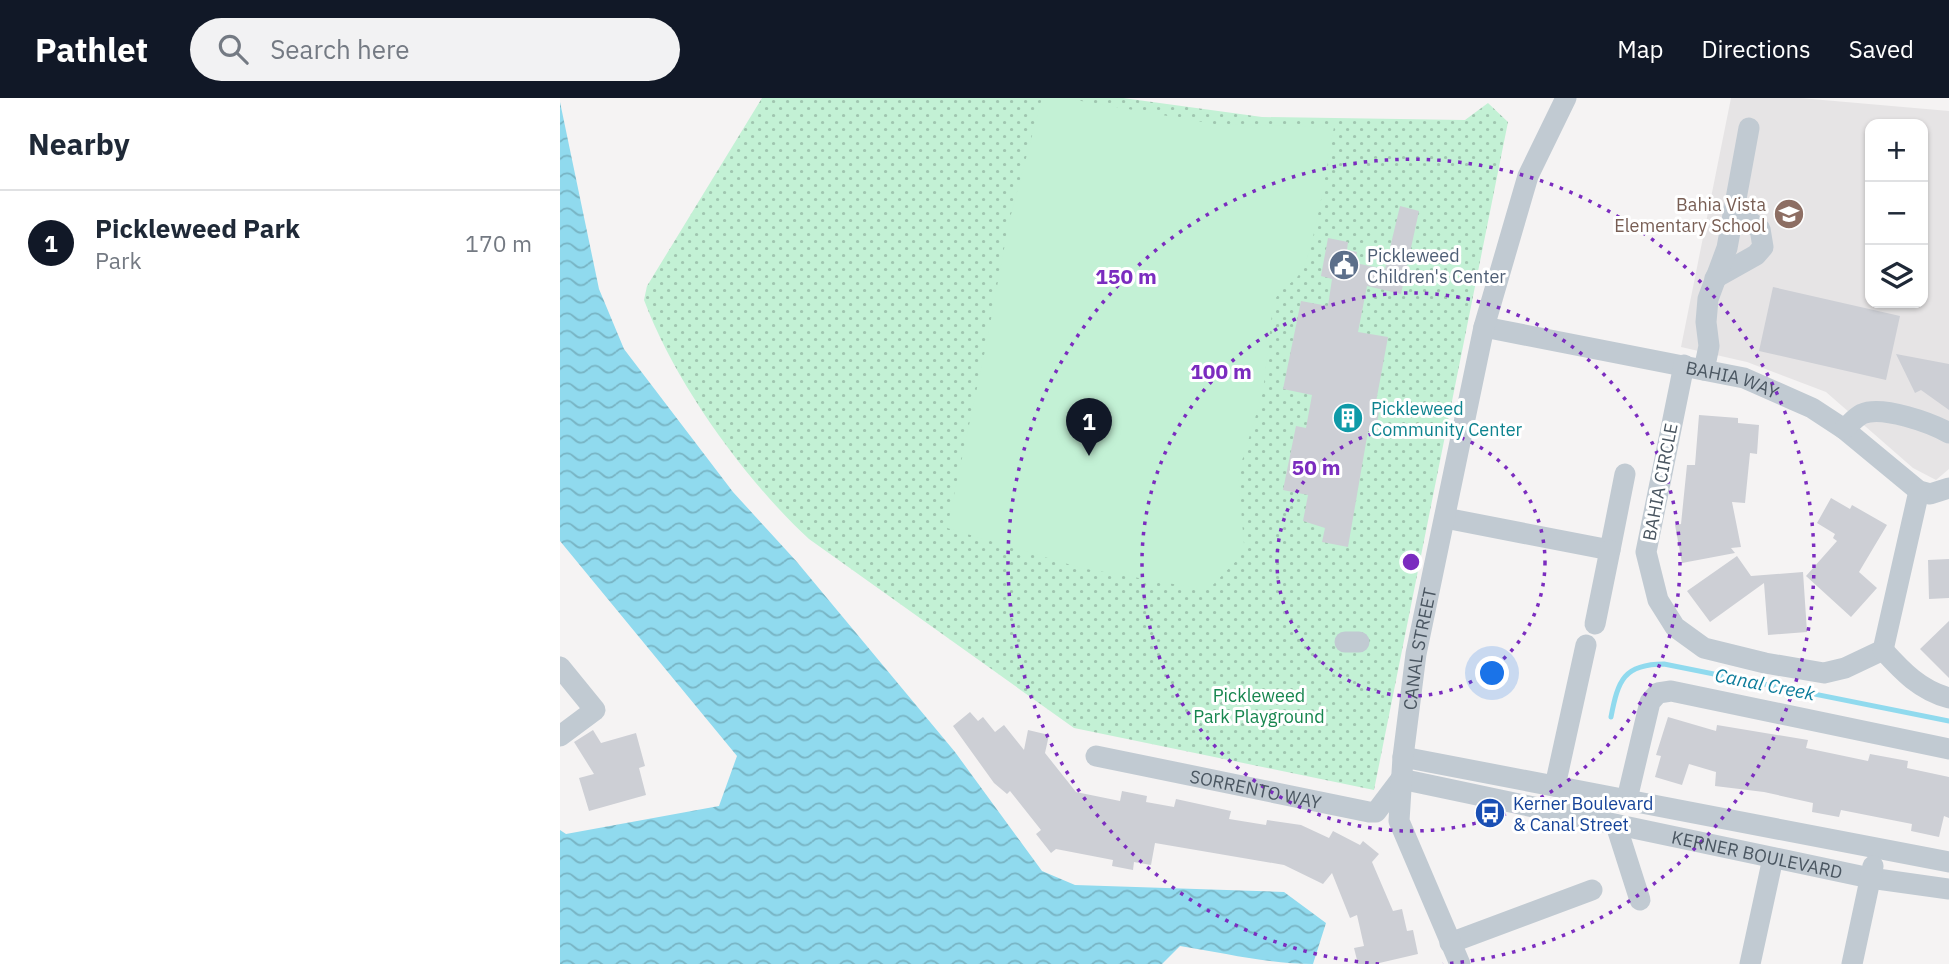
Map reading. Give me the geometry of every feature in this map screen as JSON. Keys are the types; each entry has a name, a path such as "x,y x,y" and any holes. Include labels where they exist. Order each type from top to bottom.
{"street":[{"name":"CANAL STREET","path":"1460,964 1399,821 1403,757 1416,654 1484,327 1528,176 1566,98"},
{"name":"BAHIA CIRCLE","path":"1749,128 1727,248 1708,299 1706,321 1709,346 1694,368 1646,552 1658,600 1675,627 1704,648 1765,663 1824,673 1845,668 1883,650"},
{"path":"1715,278 1756,255 1763,247 1760,229 1749,221 1733,217"},
{"name":"BAHIA WAY","path":"1484,327 1744,378 1787,396 1844,429 1919,491"},
{"path":"1844,429 1861,415 1874,411 1935,425 1949,433"},
{"path":"1595,624 1625,474"},
{"path":"1949,488 1930,494 1919,491 1883,650 1913,681 1933,694 1949,698"},
{"path":"1445,518 1610,550"},
{"path":"1555,786 1586,645"},
{"path":"560,667 596,710 560,736"},
{"path":"1627,799 1650,702 1658,693 1671,691 1949,749"},
{"name":"SORRENTO WAY","path":"1096,755 1369,812 1376,812 1401,779"},
{"name":"KERNER BOULEVARD","path":"1403,757 1949,862"},
{"name":"KERNER BOULEVARD","path":"1401,779 1870,878 1949,889"},
{"path":"1616,825 1640,900"},
{"path":"1852,964 1876,850"},
{"path":"1750,964 1773,858"},
{"path":"1450,943 1591,890"}],"shaded area":[{"name":"Bahia Vista Elementary School","path":"1731,98 1800,98 1949,111 1949,469 1936,480 1913,468 1826,392 1747,362 1681,347"}],"green space":[{"name":"Pickleweed Park Playground","path":"762,98 1123,98 1262,117 1465,120 1488,103 1508,122 1374,790 1074,728 809,539 761,488 693,397 657,332 644,300 647,286"},
{"path":"1042,98 1064,98 1214,124 1334,127 1316,224 1306,260 1301,272 1282,290 1273,305 1263,392 1238,474 1244,544 1236,561 1208,590 1081,568 947,528 1009,222"}],"water":[{"path":"560,102 599,289 624,349 733,492 797,562 955,752 1042,871 1075,885 1284,892 1326,923 1313,964 1263,960 1180,946 1162,964 560,964 560,830 566,834 719,806 737,756 560,541"}],"building":[{"name":"Pickleweed Community Center","path":"1400,206 1419,211 1401,294 1367,286 1358,332 1388,337 1376,402 1381,403 1375,432 1368,431 1348,547 1322,542 1325,528 1303,521 1308,495 1283,490 1296,426 1306,428 1312,395 1283,389 1301,301 1328,306 1332,279 1321,276 1328,238 1348,242 1347,250 1357,252 1355,263 1385,269"},
{"path":"1773,287 1900,316 1886,380 1759,351"},
{"path":"1896,354 1949,364 1949,410 1921,390 1915,393"},
{"path":"1699,415 1738,418 1738,423 1759,425 1757,454 1750,453 1745,503 1732,502 1741,547 1731,548 1735,553 1682,563 1675,525 1681,524 1687,465 1695,465"},
{"path":"1831,498 1850,509 1852,505 1887,525 1859,572 1877,588 1851,617 1806,576 1837,541 1833,538 1835,534 1817,523"},
{"path":"1737,556 1751,576 1803,572 1807,632 1768,635 1764,583 1710,622 1687,591"},
{"path":"1949,559 1949,598 1929,599 1928,560"},
{"path":"1949,621 1949,678 1920,649"},
{"path":"970,712 978,721 983,717 995,732 1004,725 1024,750 1028,730 1049,735 1045,753 1076,792 1120,801 1122,791 1147,796 1146,802 1174,807 1176,799 1231,811 1229,819 1266,825 1267,820 1301,825 1329,838 1333,831 1360,845 1363,841 1379,854 1372,862 1393,911 1402,909 1407,931 1413,930 1418,954 1375,964 1358,964 1354,948 1364,946 1357,915 1350,918 1332,873 1323,884 1284,865 1155,843 1151,865 1134,862 1133,870 1112,866 1113,860 1056,849 1051,853 1036,834 1041,830 1010,791 1007,794 994,783 953,726"},
{"path":"1668,717 1716,731 1717,725 1808,740 1806,748 1868,761 1870,754 1908,761 1907,768 1949,777 1949,818 1944,816 1939,837 1911,831 1912,824 1841,810 1839,817 1812,812 1813,803 1764,792 1715,786 1716,772 1689,764 1682,785 1655,777 1661,756 1656,755"},
{"path":"593,730 601,743 636,733 645,766 639,768 646,795 589,811 579,778 594,774 574,742"}],"waterway":[{"name":"Canal Creek","path":"1611,717 1620,684 1625,677 1640,667 1664,664 1949,721"}],"place":[{"name":"Bahia Vista Elementary School","path":"1789,214"},
{"name":"Pickleweed Children's Center","path":"1344,265"},
{"name":"Pickleweed Community Center","path":"1348,418"},
{"name":"Pickleweed Park","path":"1089,456"},
{"name":"Kerner Boulevard & Canal Street","path":"1490,813"}]}
